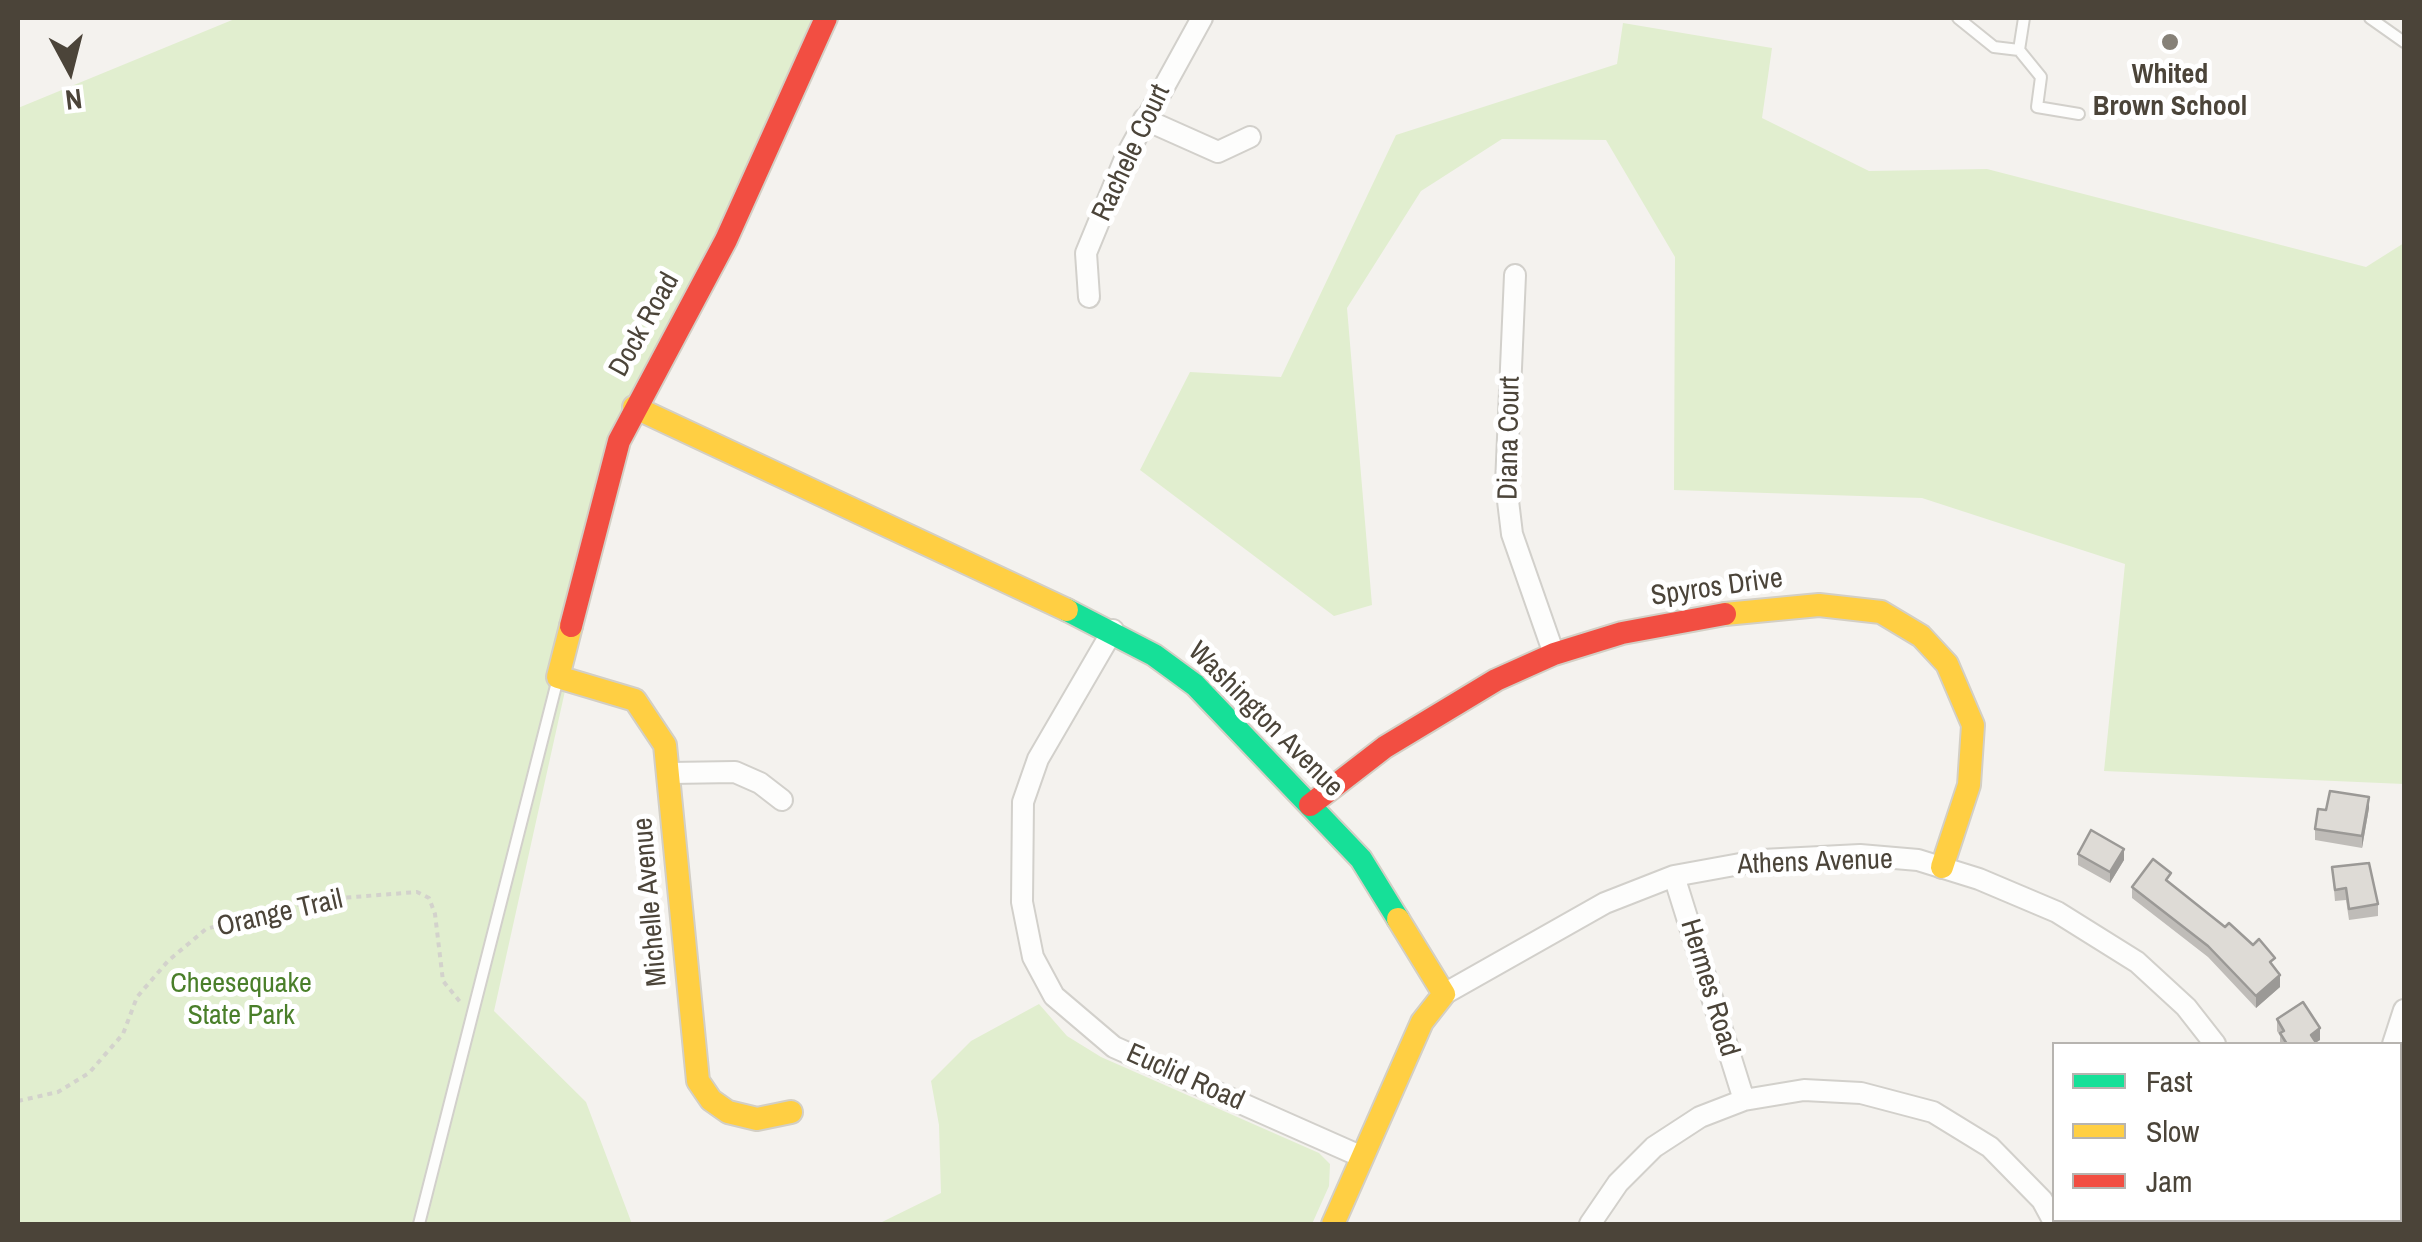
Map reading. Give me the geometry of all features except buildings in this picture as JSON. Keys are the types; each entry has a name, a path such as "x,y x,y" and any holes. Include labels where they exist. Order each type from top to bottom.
{"street":[{"name":"Dock Road","path":"558,677 611,464 634,407 726,240 826,18"},
{"name":"Rachele Court","path":"1089,297 1086,253 1144,119 1202,18"},
{"path":"1144,119 1218,152 1250,137"},
{"name":"Diana Court","path":"1515,275 1506,484 1512,534 1554,654"},
{"name":"Washington Avenue","path":"634,407 1113,630 1195,685 1360,859 1444,994"},
{"name":"Spyros Drive","path":"1310,804 1400,738 1496,680 1554,654 1622,632 1706,616 1818,605 1881,612 1921,636 1947,664 1973,725 1969,785 1942,868"},
{"name":"Euclid Road","path":"1113,630 1038,759 1023,802 1022,902 1033,957 1054,996 1114,1047 1360,1156"},
{"name":"Michelle Avenue","path":"558,677 635,700 664,746 671,773 698,1081 710,1100 728,1112 757,1119 791,1112"},
{"path":"671,773 736,772 760,783 782,800"},
{"name":"Athens Avenue","path":"1444,994 1605,903 1674,876 1762,860 1860,855 1918,860 2057,912 2138,962 2186,1007 2213,1042"},
{"name":"Hermes Road","path":"1674,876 1744,1100"},
{"path":"1334,1224 1360,1156 1422,1022 1444,994"},
{"path":"2394,1042 2404,1010"},
{"path":"1590,1224 1618,1182 1654,1147 1700,1117 1744,1100 1804,1090 1861,1093 1934,1112 1990,1147 2042,1200 2052,1217"}],"lane":[{"path":"1958,18 1994,47 2019,50 2041,77 2037,108 2078,114"},
{"path":"2019,50 2024,18"},
{"path":"2370,18 2404,42"},
{"path":"419,1224 558,677"}],"path":[{"name":"Orange Trail","path":"18,1101 58,1092 88,1073 123,1034 137,997 168,961 206,929 316,900 416,892 428,898 436,914 443,980 454,997 474,1009"}],"green space":[{"name":"Cheesequake State Park","path":"237,18 812,18 614,470 494,1011 586,1102 632,1224 18,1224 18,108"},
{"path":"1623,23 1772,48 1762,118 1869,171 1987,169 2366,267 2404,243 2404,784 2104,771 2125,564 1922,498 1674,490 1675,257 1606,140 1502,139 1421,191 1347,308 1372,605 1334,616 1140,470 1190,372 1281,377 1396,135 1617,64"},
{"path":"1039,1004 1067,1036 1101,1057 1319,1153 1330,1164 1329,1186 1312,1224 826,1224 882,1222 941,1193 939,1125 931,1081 971,1041"}],"traffic: fast":[{"path":"1067,610 1154,655 1195,685 1361,859 1398,919"}],"traffic: slow":[{"path":"634,407 1067,610"},
{"path":"1725,614 1819,605 1881,612 1921,636 1947,664 1973,725 1969,785 1942,867"},
{"path":"571,626 558,677 635,700 665,745 698,1081 711,1100 728,1112 757,1119 791,1112"},
{"path":"1333,1224 1422,1022 1444,994 1398,919"}],"traffic: jam":[{"path":"571,626 619,441 726,240 826,18"},
{"path":"1310,805 1385,747 1496,680 1554,654 1622,633 1725,614"}],"place":[{"name":"Whited Brown School","path":"2170,42"}]}
